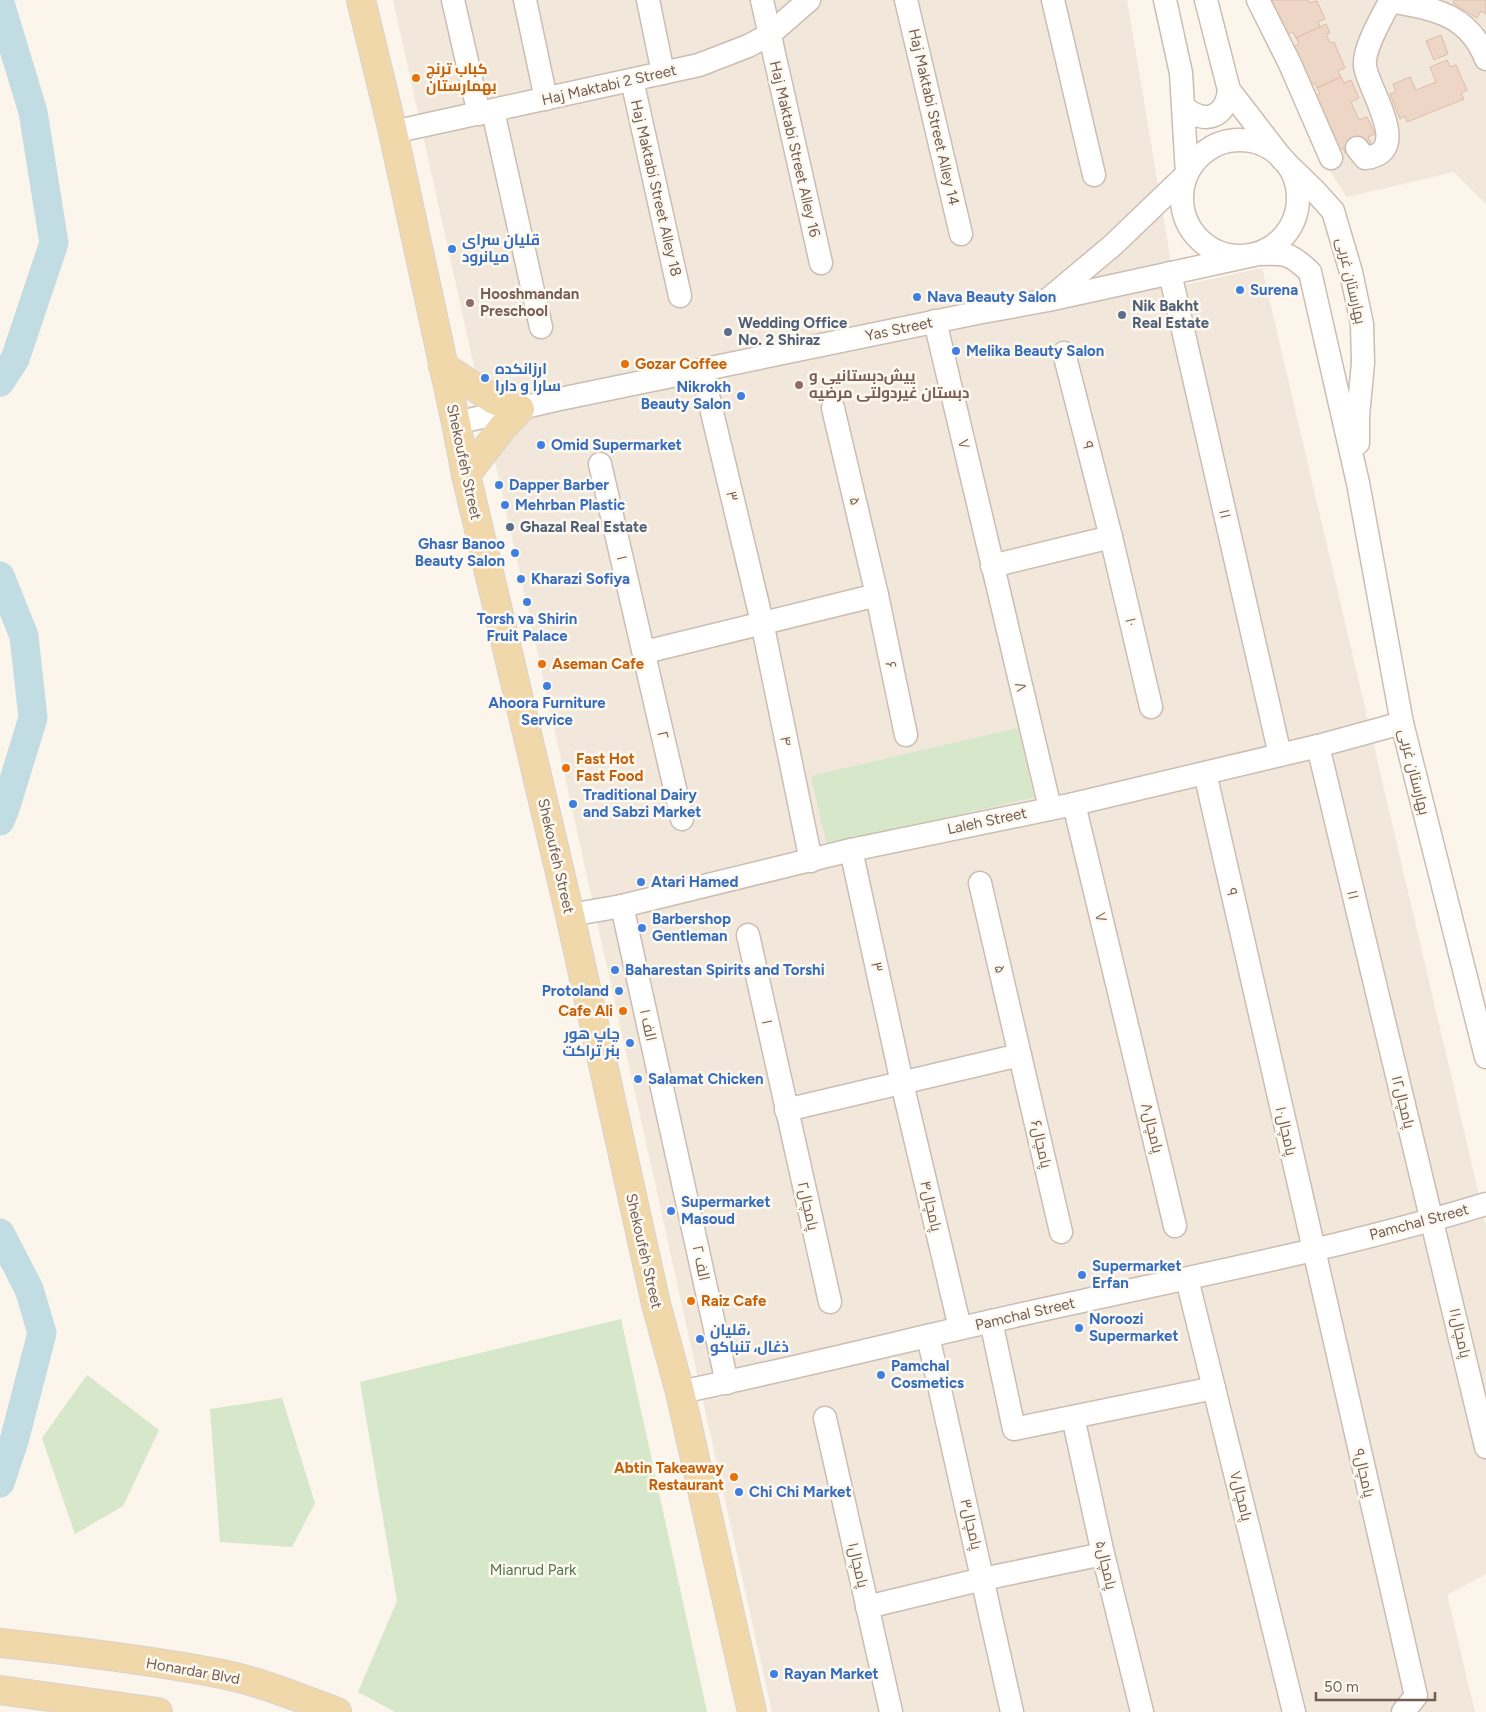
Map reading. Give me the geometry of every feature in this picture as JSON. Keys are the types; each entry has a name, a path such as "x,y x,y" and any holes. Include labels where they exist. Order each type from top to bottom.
{"main road":[{"name":"Shekoufeh Street","path":"361,0 393,132 466,475 570,915 656,1304 680,1392 752,1712"},
{"path":"443,366 494,400 520,409 502,428 466,475"},
{"name":"Honardar Blvd","path":"0,1643 223,1674 286,1692 337,1712"},
{"path":"0,1690 158,1712"}],"street":[{"path":"453,0 486,113 541,327"},
{"path":"525,0 546,100"},
{"path":"648,0 663,73"},
{"name":"Haj Maktabi Street Alley 16","path":"762,0 821,263"},
{"name":"Haj Maktabi 2 Street","path":"393,132 699,65 748,46 769,35 809,0"},
{"name":"Haj Maktabi Street Alley 14","path":"906,0 961,234"},
{"path":"1053,0 1094,175"},
{"path":"1165,0 1181,73 1187,174 1182,193 1184,212 1191,229 1204,244 1220,253 1239,256 1258,254 1275,245 1288,231 1296,214 1298,195 1294,176 1229,90"},
{"path":"1184,107 1192,114 1202,117 1213,116 1222,110 1228,101 1229,90 1206,0"},
{"path":"1258,0 1290,64 1331,158"},
{"path":"1357,148 1365,158 1376,157 1383,150 1388,139 1386,125 1365,66 1367,50 1388,0 1432,9 1451,17 1465,26 1480,42 1486,59"},
{"name":"Haj Maktabi Street Alley 18","path":"632,80 680,296"},
{"path":"1187,174 1198,158 1213,147 1231,141 1250,141 1268,148 1283,160"},
{"name":"بهارستان غربی","path":"1283,160 1333,211 1353,280 1362,324 1363,363 1358,416 1358,483"},
{"name":"Yas Street","path":"1048,300 1113,245 1187,174"},
{"name":"بهارستان غربی","path":"1258,254 1282,253 1296,258 1310,272 1358,483 1402,723 1486,1057"},
{"name":"Yas Street","path":"456,424 565,398 936,321 1048,300 1258,254"},
{"name":"۱۱","path":"1170,273 1280,755"},
{"name":"۷","path":"936,321 992,566"},
{"name":"۹","path":"1064,353 1112,537"},
{"name":"۳","path":"702,370 762,622"},
{"name":"۵","path":"833,408 877,594"},
{"name":"۱","path":"600,464 645,652"},
{"path":"992,566 1112,537"},
{"name":"۱۰","path":"1112,537 1151,707"},
{"name":"۸","path":"992,566 1050,808"},
{"path":"645,652 877,594"},
{"name":"۶","path":"877,594 906,735"},
{"name":"۴","path":"762,622 811,861"},
{"name":"۲","path":"645,652 682,818"},
{"name":"Laleh Street","path":"570,915 622,906 851,850 1074,804 1318,746 1402,723"},
{"name":"۱۱","path":"1318,746 1374,985"},
{"name":"۹","path":"1205,773 1259,1012"},
{"name":"۷","path":"1074,804 1128,1030"},
{"name":"۳","path":"851,850 902,1083"},
{"name":"۵","path":"980,883 1020,1055"},
{"name":"۱ الف","path":"622,906 674,1144"},
{"name":"۱","path":"748,935 786,1110"},
{"name":"پامچال۱۲","path":"1374,985 1433,1220"},
{"name":"پامچال۱۰","path":"1259,1012 1313,1250"},
{"name":"پامچال۸","path":"1128,1030 1175,1226"},
{"path":"786,1110 1020,1055"},
{"name":"پامچال۶","path":"1020,1055 1061,1232"},
{"name":"پامچال۴","path":"902,1083 960,1328"},
{"name":"پامچال۲","path":"786,1110 830,1302"},
{"name":"۲ الف","path":"674,1144 727,1383"},
{"name":"Pamchal Street","path":"680,1392 727,1383 960,1328 1313,1250 1433,1220 1486,1204"},
{"name":"پامچال۱۱","path":"1433,1220 1486,1446"},
{"name":"پامچال۹","path":"1313,1250 1409,1704"},
{"name":"پامچال۷","path":"1187,1279 1294,1712"},
{"path":"992,1321 1014,1429 1214,1388"},
{"name":"پامچال۳","path":"928,1336 1012,1712"},
{"name":"پامچال۵","path":"1073,1416 1103,1554 1142,1712"},
{"name":"پامچال۱","path":"825,1418 891,1712"},
{"path":"867,1607 983,1579 1103,1554"}],"shaded area":[{"path":"393,0 1127,0 1175,287 1262,268 1486,1225 1486,1574 1447,1595 1475,1712 772,1712"},
{"path":"1245,0 1486,0 1486,204 1454,172 1347,197 1323,161"}],"green space":[{"path":"1018,728 1034,797 827,846 811,776"},
{"name":"Mianrud Park","path":"621,1319 707,1712 395,1712 358,1692 397,1601 360,1382"},
{"path":"87,1375 159,1430 123,1506 75,1534 42,1438"},
{"path":"282,1398 315,1503 292,1547 220,1542 210,1409"}],"building":[{"path":"1270,0 1308,0 1309,3 1317,1 1325,19 1318,22 1320,27 1296,38 1293,32 1285,35"},
{"path":"1454,0 1486,0 1486,14 1481,11 1477,18 1453,3"},
{"path":"1326,24 1330,33 1326,34 1330,43 1334,42 1345,68 1338,71 1341,77 1317,88 1315,83 1308,86 1291,48 1299,44 1296,38"},
{"path":"1441,35 1448,54 1434,60 1426,41"},
{"path":"1447,60 1450,67 1456,65 1467,90 1461,93 1464,99 1407,122 1405,116 1400,119 1390,94 1396,92 1393,84 1410,77 1416,90 1436,82 1430,67"},
{"path":"1341,77 1344,83 1351,80 1359,98 1351,102 1359,120 1367,117 1375,134 1368,137 1371,143 1345,153 1343,148 1335,151 1312,97 1320,94 1317,88"}],"waterway":[{"path":"0,3 33,112 54,243 15,359 0,382"},
{"path":"0,576 24,636 33,718 0,821"},
{"path":"0,1233 29,1289 42,1333 14,1441 0,1483"}],"place":[{"name":"کباب ترنج بهمارستان","path":"416,78"},
{"name":"قلیان سرای میانرود","path":"452,249"},
{"name":"Surena","path":"1240,290"},
{"name":"Nava Beauty Salon","path":"917,297"},
{"name":"Hooshmandan Preschool","path":"470,303"},
{"name":"Nik Bakht Real Estate","path":"1122,315"},
{"name":"Wedding Office No. 2 Shiraz","path":"728,332"},
{"name":"Melika Beauty Salon","path":"956,351"},
{"name":"Gozar Coffee","path":"625,364"},
{"name":"ارزانکده سارا و دارا","path":"485,378"},
{"name":"پیش‌دبستانیی و دبستان غیردولتی مرضیه","path":"799,385"},
{"name":"Nikrokh Beauty Salon","path":"741,396"},
{"name":"Omid Supermarket","path":"541,445"},
{"name":"Dapper Barber","path":"499,485"},
{"name":"Mehrban Plastic","path":"505,505"},
{"name":"Ghazal Real Estate","path":"510,527"},
{"name":"Ghasr Banoo Beauty Salon","path":"515,553"},
{"name":"Kharazi Sofiya","path":"521,579"},
{"name":"Torsh va Shirin Fruit Palace","path":"527,602"},
{"name":"Aseman Cafe","path":"542,664"},
{"name":"Ahoora Furniture Service","path":"547,686"},
{"name":"Fast Hot Fast Food","path":"566,768"},
{"name":"Traditional Dairy and Sabzi Market","path":"573,804"},
{"name":"Atari Hamed","path":"641,882"},
{"name":"Barbershop Gentleman","path":"642,928"},
{"name":"Baharestan Spirits and Torshi","path":"615,970"},
{"name":"Protoland","path":"619,991"},
{"name":"Cafe Ali","path":"623,1011"},
{"name":"چاپ هور بنر تراکت","path":"630,1043"},
{"name":"Salamat Chicken","path":"638,1079"},
{"name":"Supermarket Masoud","path":"671,1211"},
{"name":"Supermarket Erfan","path":"1082,1275"},
{"name":"Raiz Cafe","path":"691,1301"},
{"name":"Noroozi Supermarket","path":"1079,1328"},
{"name":"قلیان، ذغال، تنباکو","path":"700,1339"},
{"name":"Pamchal Cosmetics","path":"881,1375"},
{"name":"Abtin Takeaway Restaurant","path":"734,1477"},
{"name":"Chi Chi Market","path":"739,1492"},
{"name":"Rayan Market","path":"774,1674"}]}
